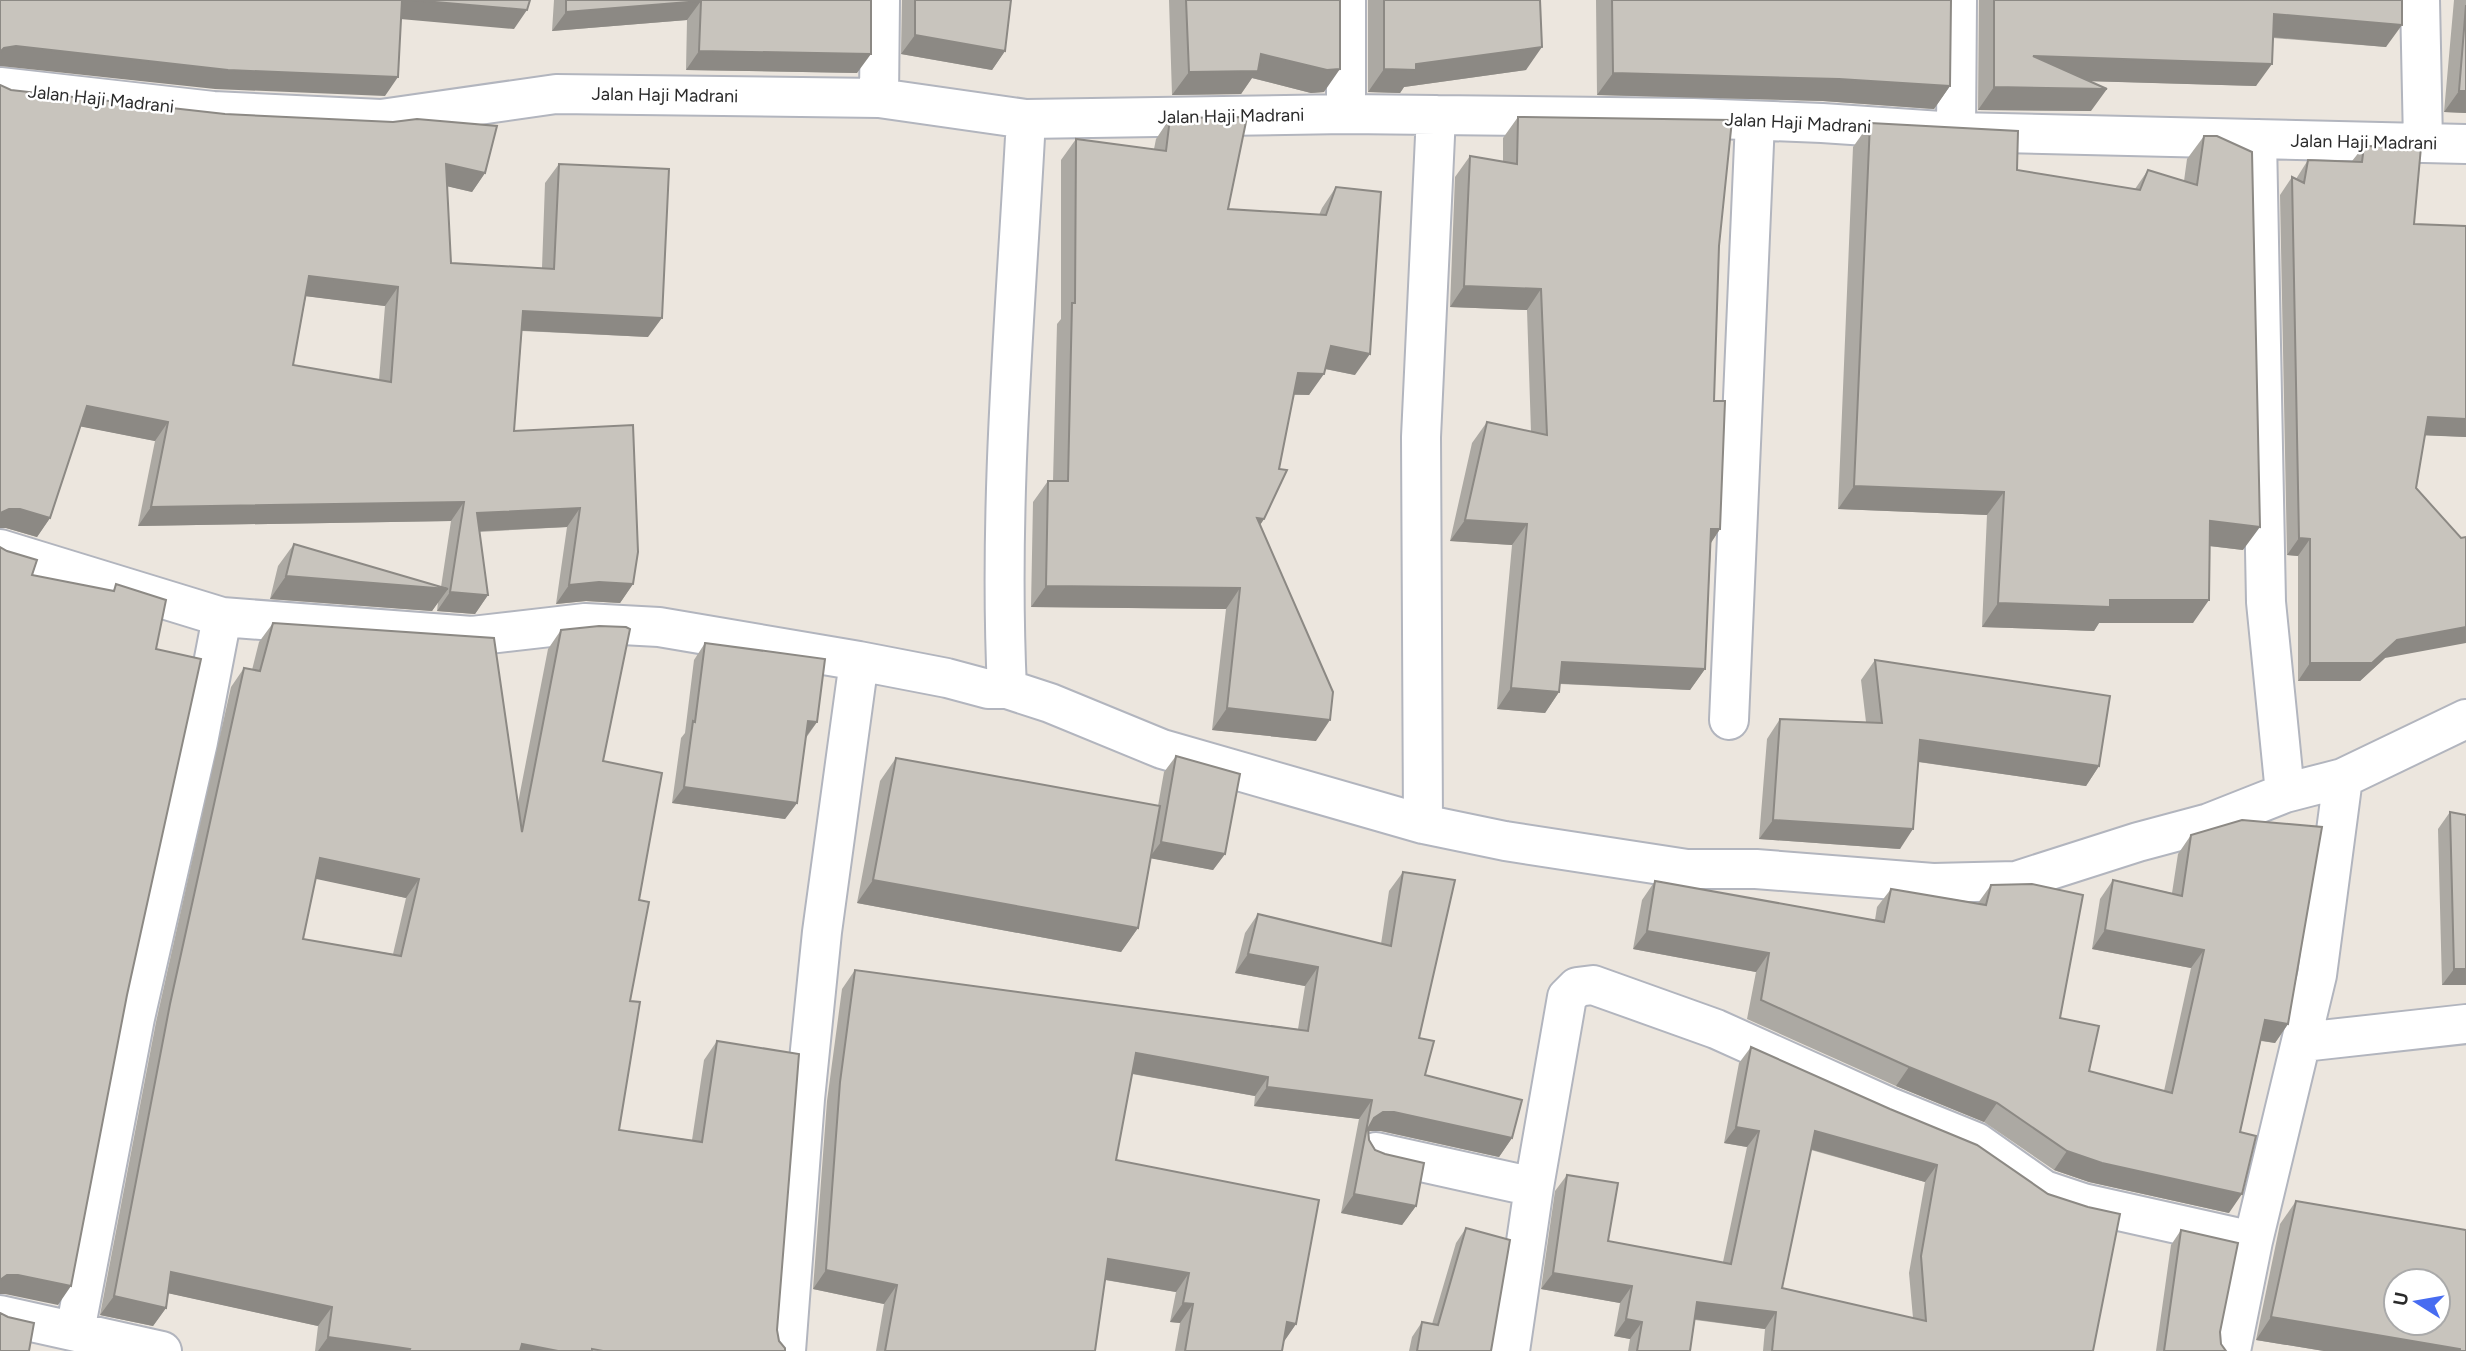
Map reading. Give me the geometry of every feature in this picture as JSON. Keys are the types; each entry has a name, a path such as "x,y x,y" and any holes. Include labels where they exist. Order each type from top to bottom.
{"street":[{"path":"879,98 880,0"},
{"path":"1346,0 1346,114"},
{"path":"1956,132 1957,0"},
{"path":"2420,0 2423,142"},
{"name":"Jalan Haji Madrani","path":"0,87 213,111 381,119 556,94 879,98 1026,119 1436,115 1755,121 1956,132 2466,144"},
{"path":"1423,824 1421,437 1436,115"},
{"path":"1007,689 1004,608 1006,503 1026,119"},
{"path":"1729,720 1755,121"},
{"path":"2256,139 2266,602 2285,793"},
{"path":"0,549 222,617 472,636 585,624 659,627 859,661 947,678 988,690 1007,689 1050,703 1163,749 1423,824 1505,841 1687,869 1756,869 1933,883 2017,881 2138,842 2209,823 2285,793 2343,778 2466,719"},
{"path":"75,1331 130,1043 198,742 222,617"},
{"path":"786,1351 805,1099 822,932 859,661"},
{"path":"2231,1351 2253,1241 2318,975 2343,778"},
{"path":"1510,1351 1534,1187 1567,997 1577,987 1593,985 1716,1029 1887,1106 1976,1142 2044,1191 2082,1203 2253,1241"},
{"path":"2303,1042 2466,1024"},
{"path":"1376,1152 1534,1187"},
{"path":"0,1315 162,1351"}],"building":[{"path":"0,0 402,0 398,77 228,70 16,46 4,48 0,52"},
{"path":"412,0 530,0 527,10"},
{"path":"566,0 871,0 871,54 699,51 701,1 566,12"},
{"path":"915,0 1011,0 1005,51 915,35"},
{"path":"1186,0 1340,0 1340,69 1327,70 1261,54 1258,71 1189,72"},
{"path":"1384,0 1540,0 1542,47 1416,64 1416,70 1384,69"},
{"path":"1612,0 1951,0 1950,86 1839,79 1613,73"},
{"path":"1994,0 2402,0 2402,25 2274,14 2272,64 2033,56 2107,89 1994,87"},
{"path":"2466,5 2466,91 2459,91"},
{"path":"0,85 11,90 225,114 393,122 417,119 497,126 485,173 446,164 451,263 554,269 559,164 669,169 662,318 523,311 514,431 633,425 638,552 633,584 599,582 569,585 580,508 477,513 488,595 485,595 450,592 464,502 151,507 168,422 87,406 50,518 20,509 9,509 0,513","holes":["309,276 398,287 391,382 293,365"]},
{"path":"1247,117 1228,209 1326,215 1336,187 1381,192 1370,354 1331,346 1324,374 1298,373 1279,469 1287,470 1264,519 1257,518 1333,692 1330,720 1227,708 1240,588 1046,586 1048,481 1068,481 1072,303 1075,303 1076,139 1166,151 1170,118"},
{"path":"1518,117 1732,120 1719,246 1714,401 1725,401 1720,529 1711,529 1705,669 1562,662 1559,692 1511,688 1527,524 1465,520 1487,422 1547,435 1541,289 1464,286 1470,156 1517,164"},
{"path":"1870,123 2018,131 2017,170 2140,190 2148,170 2197,185 2204,136 2217,136 2252,152 2260,527 2210,521 2209,600 2110,600 2110,607 1998,603 2004,492 1854,486"},
{"path":"2364,146 2421,147 2414,224 2466,226 2466,419 2428,417 2416,488 2461,538 2466,537 2466,627 2397,640 2372,663 2310,663 2310,539 2299,538 2292,177 2304,183 2308,160 2362,162"},
{"path":"294,544 448,589 286,576"},
{"path":"0,547 37,560 32,575 114,591 116,584 166,600 156,649 201,659 127,995 71,1286 18,1275 7,1275 0,1280"},
{"path":"273,623 494,638 522,832 561,630 599,626 630,629 603,761 662,773 639,900 649,902 630,1001 640,1002 619,1130 702,1142 717,1041 799,1054 777,1330 785,1351 558,1351 522,1344 520,1351 409,1351 410,1349 328,1337 332,1307 171,1272 166,1308 114,1296 170,1004 244,668 260,671","holes":["320,858 419,879 401,956 303,939"]},
{"path":"705,643 825,659 817,722 808,721 797,803 684,787"},
{"path":"1875,660 2110,696 2099,766 1920,740 1913,829 1773,820 1780,719 1882,723"},
{"path":"1176,756 1240,774 1225,854 1161,842"},
{"path":"896,758 1160,806 1138,928 873,880"},
{"path":"2450,812 2466,815 2466,969 2454,969"},
{"path":"2242,820 2322,827 2288,1024 2265,1020 2240,1132 2256,1136 2242,1194 2102,1163 2067,1151 1997,1103 1909,1067 1761,1000 1769,953 1647,931 1655,881 1884,922 1891,889 1986,905 1991,885 2032,884 2083,895 2060,1018 2099,1026 2089,1071 2172,1093 2204,950 2105,930 2113,880 2182,896 2191,835"},
{"path":"1403,872 1455,880 1419,1038 1434,1041 1425,1075 1522,1100 1512,1138 1394,1112 1383,1112 1374,1118 1368,1129 1369,1140 1375,1150 1424,1163 1416,1206 1354,1194 1372,1100 1267,1087 1268,1077 1136,1053 1116,1160 1319,1200 1296,1324 1287,1322 1282,1351 1185,1351 1193,1304 1183,1303 1189,1273 1108,1259 1095,1351 885,1351 897,1285 826,1270 840,1082 855,970 1308,1031 1318,967 1248,954 1258,914 1391,946"},
{"path":"1751,1047 1977,1145 2048,1194 2120,1214 2093,1351 1772,1351 1776,1312 1697,1302 1690,1351 1637,1351 1642,1322 1626,1319 1632,1286 1553,1273 1567,1175 1618,1183 1608,1241 1731,1264 1759,1131 1736,1127","holes":["1815,1131 1937,1165 1921,1256 1926,1321 1782,1288"]},
{"path":"2296,1201 2466,1230 2466,1351 2389,1337 2452,1337 2452,1267 2382,1267 2382,1336 2271,1317"},
{"path":"1466,1228 1510,1240 1491,1351 1417,1351 1422,1322 1438,1325"},
{"path":"2181,1230 2238,1243 2220,1332 2221,1344 2226,1351 2164,1351"},
{"path":"0,1313 34,1323 29,1351 0,1351"}]}
